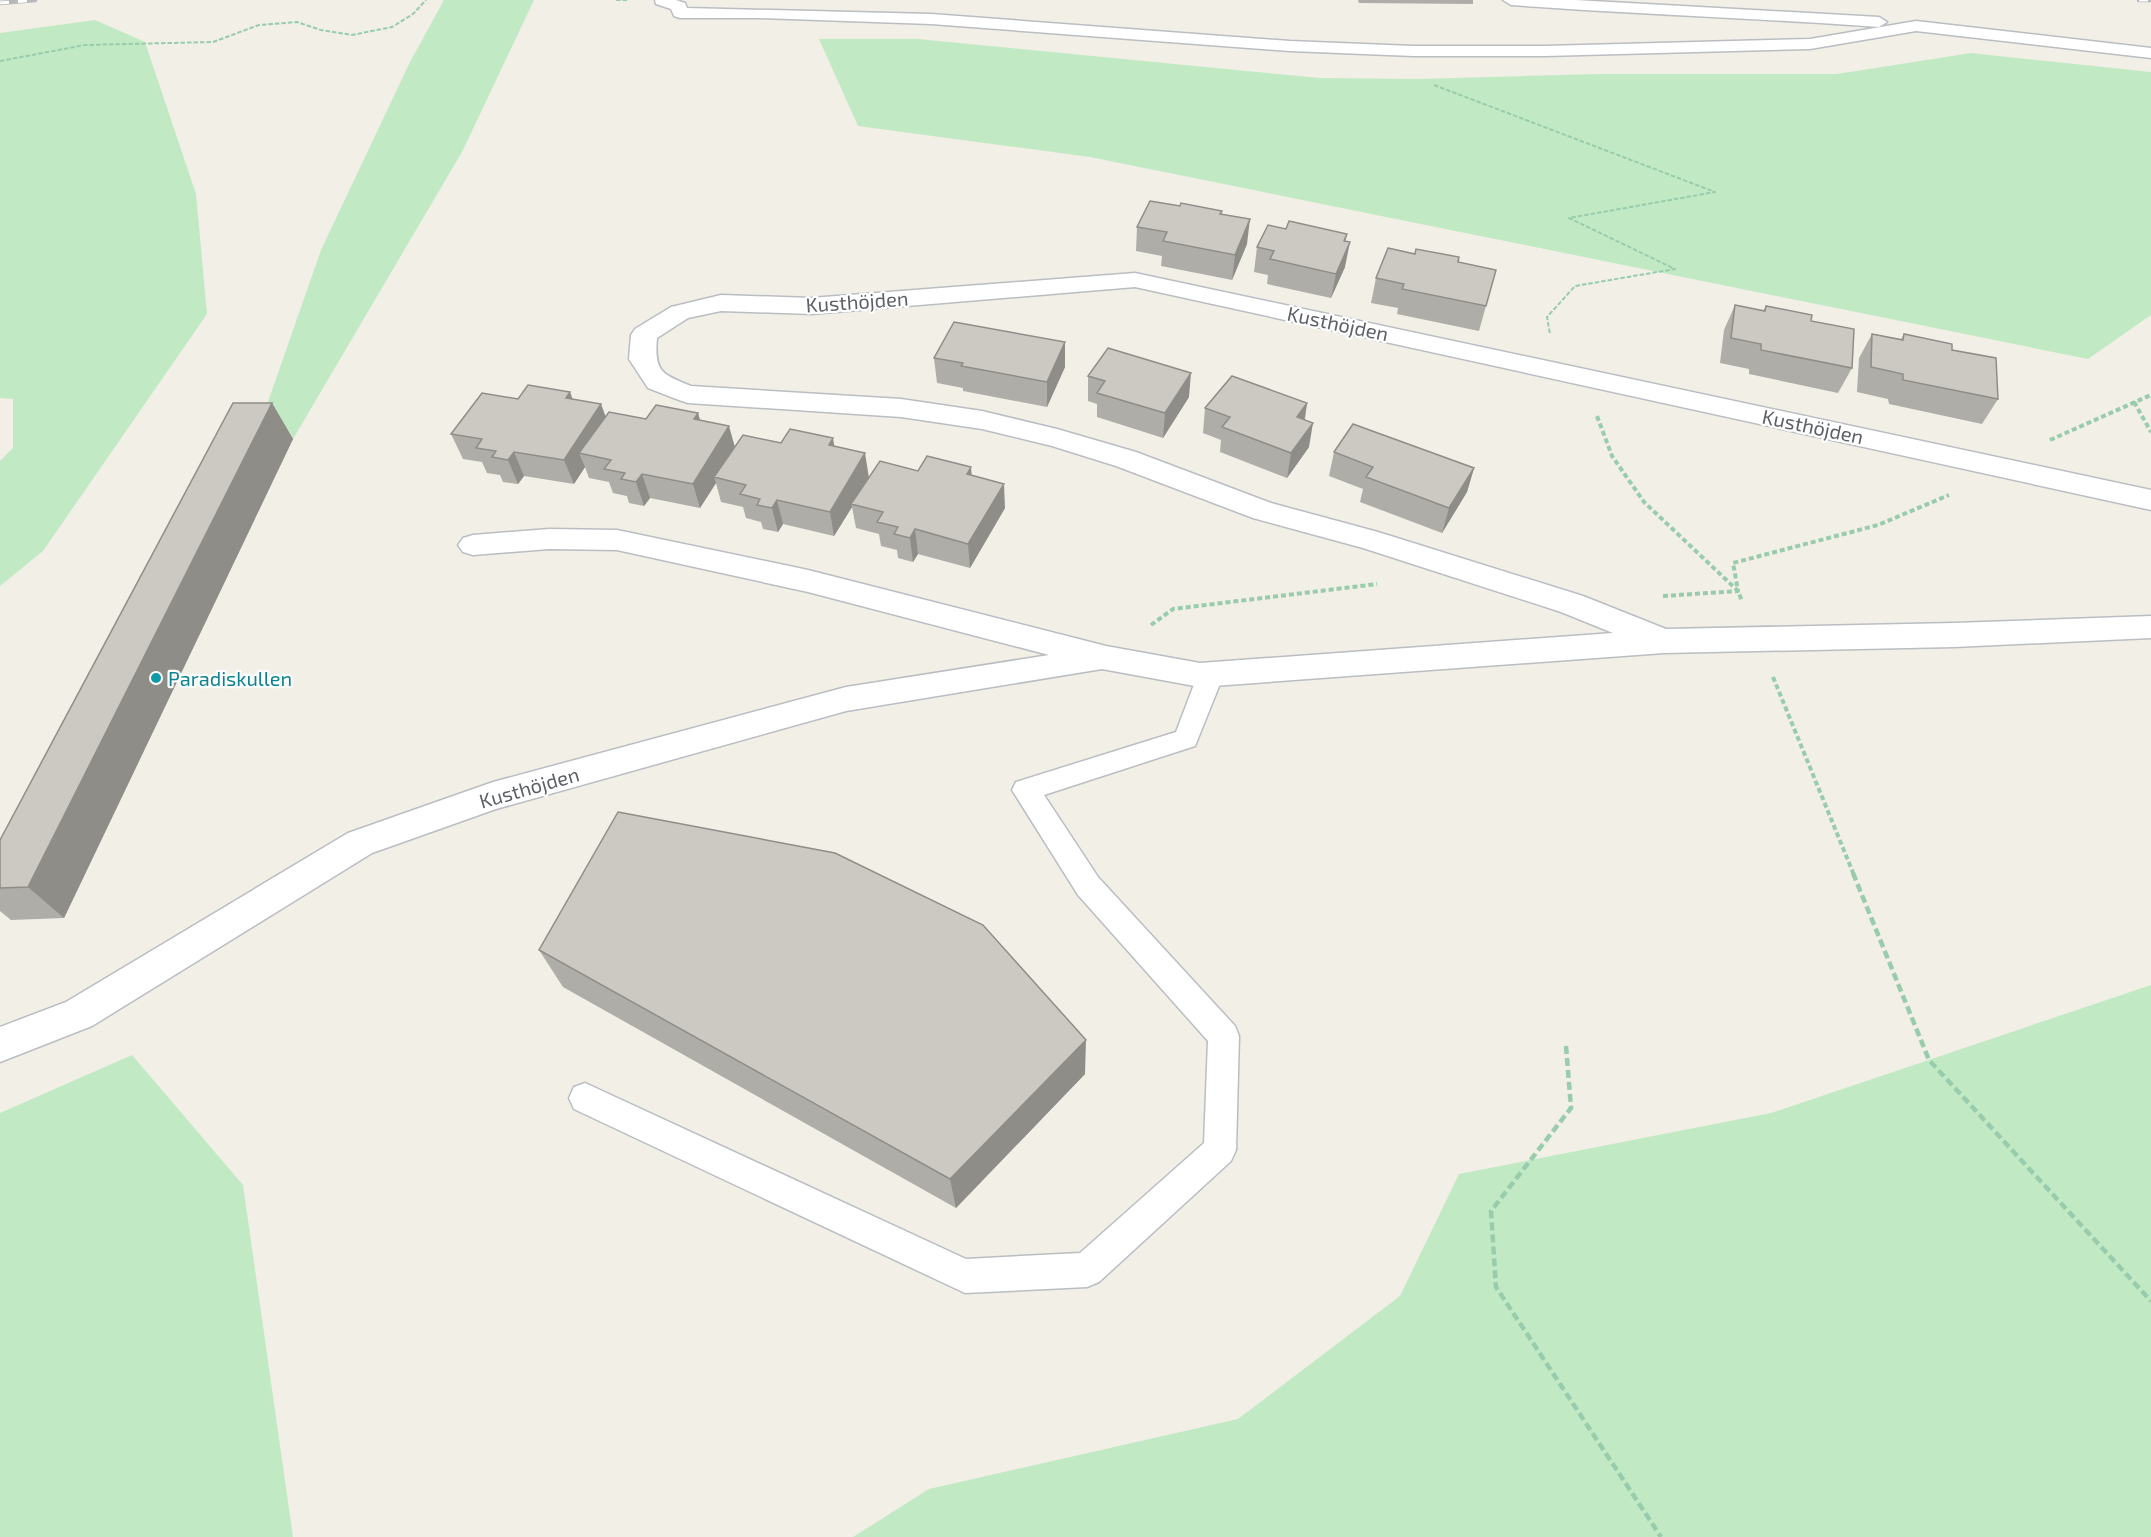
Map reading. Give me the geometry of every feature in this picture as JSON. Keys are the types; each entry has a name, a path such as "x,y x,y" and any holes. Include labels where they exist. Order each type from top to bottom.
{"street":[{"name":"Kusthöjden","path":"1664,641 1572,604 1368,538 1263,511 1126,459 1057,438 982,420 901,408 688,394 657,382 642,359 644,335 680,312 721,303 811,306 1135,280 2151,500"},
{"name":"Kusthöjden","path":"473,545 549,539 617,540 808,581 1106,658 1200,675 1664,641 1954,635 2151,627"},
{"name":"Kusthöjden","path":"0,1045 79,1014 360,843 470,804 846,699 1106,658"}],"lane":[{"path":"1511,0 1646,10 1800,16 1916,26 2151,53"},
{"path":"662,1 679,6 680,13 760,13 931,19 1290,46 1413,51 1545,51 1810,44 1916,26"},
{"path":"585,1098 965,1276 1087,1270 1220,1150 1224,1036 1088,886 1026,790 1186,739 1211,674"}],"path":[{"path":"0,61 85,45 213,42 259,26 297,22 321,30 352,35 392,27 413,14 426,0"},
{"path":"1413,51 1418,79 1715,192 1569,218 1675,269 1575,286 1547,317 1551,341"},
{"path":"1743,602 1738,591 1733,563 1878,525 1963,490 1999,466 2094,419 2151,395"},
{"path":"2134,402 2151,432"},
{"path":"1597,415 1612,456 1644,502 1738,591"},
{"path":"1106,658 1173,609 1380,583"},
{"path":"1656,597 1738,591"},
{"path":"1769,668 1929,1060 2151,1301"},
{"path":"1566,1046 1571,1108 1491,1211 1496,1287 1661,1537"}],"green space":[{"path":"444,0 534,0 462,152 293,439 255,439 321,250 410,62"},
{"path":"95,20 145,42 196,194 207,314 43,551 0,586 0,461 13,448 13,399 0,398 0,33"},
{"path":"819,39 918,39 1319,78 1418,79 1600,74 1837,74 1971,53 2151,72 2151,315 2088,359 1090,157 858,126"},
{"path":"2151,985 2151,1537 853,1537 929,1489 1238,1419 1400,1296 1459,1174 1771,1113"},
{"path":"132,1055 243,1185 293,1537 0,1537 0,1113"}],"building":[{"path":"1150,201 1180,206 1181,203 1222,211 1220,214 1250,219 1235,255 1163,241 1167,232 1137,227"},
{"path":"1289,221 1347,234 1344,241 1350,242 1336,274 1270,259 1274,251 1257,247 1268,225 1286,229"},
{"path":"1388,248 1415,254 1416,249 1459,257 1458,262 1496,270 1486,306 1402,289 1404,284 1376,278"},
{"path":"1735,305 1765,311 1766,306 1812,315 1811,321 1854,329 1852,368 1761,350 1761,344 1731,338"},
{"path":"954,322 1065,342 1047,382 961,366 963,363 934,358"},
{"path":"1872,334 1903,340 1904,334 1952,344 1952,350 1996,358 1998,399 1903,380 1903,374 1871,367"},
{"path":"1108,348 1191,373 1165,413 1097,393 1105,381 1088,376"},
{"path":"1232,376 1307,403 1297,417 1313,423 1291,453 1222,427 1230,417 1205,408"},
{"path":"528,385 570,392 566,398 601,404 564,460 514,452 508,460 492,457 496,451 476,448 482,439 451,434 482,393 518,399"},
{"path":"233,403 272,403 28,887 0,888 0,840"},
{"path":"656,405 698,413 694,419 729,426 693,484 642,474 636,482 621,479 625,473 604,469 611,460 579,453 609,412 646,419"},
{"path":"1353,424 1474,468 1449,508 1366,477 1373,467 1334,452"},
{"path":"790,429 833,438 829,445 865,453 830,512 777,500 772,508 757,505 760,499 740,494 746,485 714,477 743,435 781,443"},
{"path":"927,456 971,467 967,474 1004,484 968,544 915,529 910,538 894,534 898,527 877,522 883,512 851,504 880,461 918,471"},
{"path":"618,812 835,853 983,925 1086,1040 950,1179 539,950"}],"railway":[{"path":"0,3 35,0"},
{"path":"2139,0 2151,0"}],"place":[{"name":"Paradiskullen","path":"156,678"}]}
